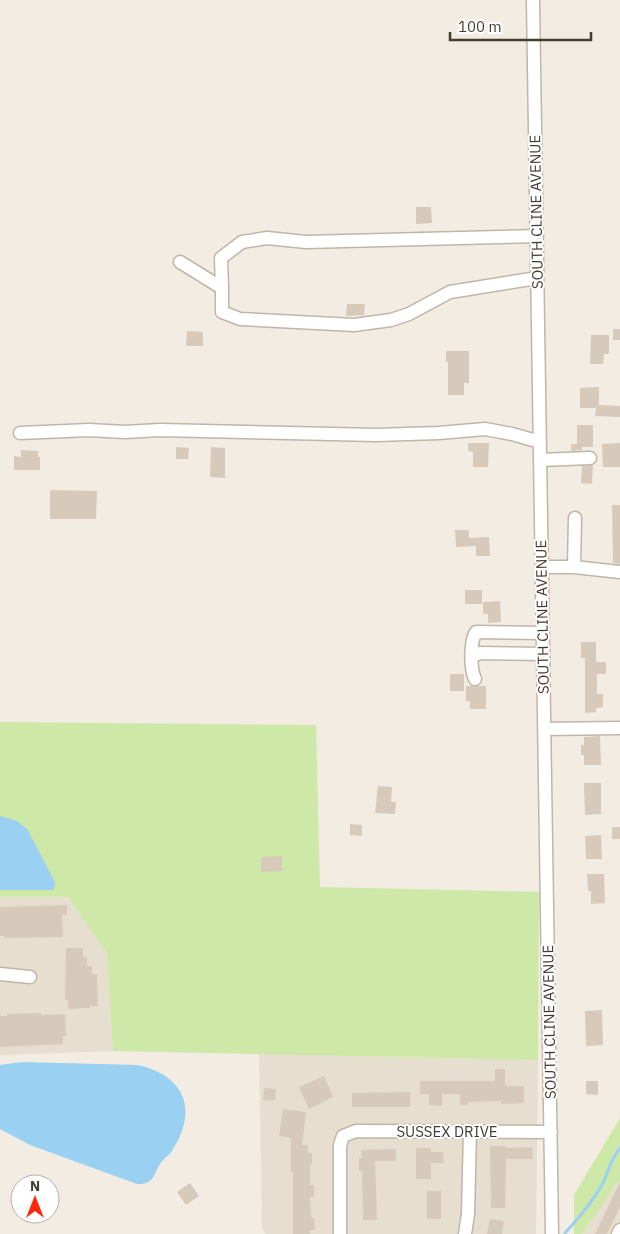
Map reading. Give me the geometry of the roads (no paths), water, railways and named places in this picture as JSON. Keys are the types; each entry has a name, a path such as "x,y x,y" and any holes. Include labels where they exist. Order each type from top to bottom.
{"street":[{"name":"SOUTH CLINE AVENUE","path":"533,0 552,1234"},
{"path":"536,236 306,242 267,238 242,242 221,258 222,312 240,319 354,325 391,320 409,314 450,292 537,278"},
{"path":"180,262 222,288"},
{"path":"20,433 88,430 125,432 160,430 376,435 485,429 540,442"},
{"path":"540,460 590,458"},
{"path":"574,567 575,518"},
{"path":"542,567 574,567 620,572"},
{"path":"475,679 472,673 472,638 476,632 542,633"},
{"path":"473,656 480,653 542,654"},
{"path":"544,729 620,728"},
{"path":"0,974 30,977"},
{"name":"SUSSEX DRIVE","path":"340,1234 340,1145 343,1136 356,1131 551,1132"},
{"path":"465,1234 468,1214 470,1131"},
{"path":"618,1234 620,1230"}],"water":[{"path":"0,816 17,821 27,829 55,882 54,890 0,890"},
{"path":"22,1062 137,1065 166,1076 182,1095 185,1107 185,1120 181,1134 172,1151 163,1160 151,1180 143,1184 137,1184 30,1145 0,1129 0,1065"}],"waterway":[{"path":"565,1233 595,1196 620,1148"}]}
